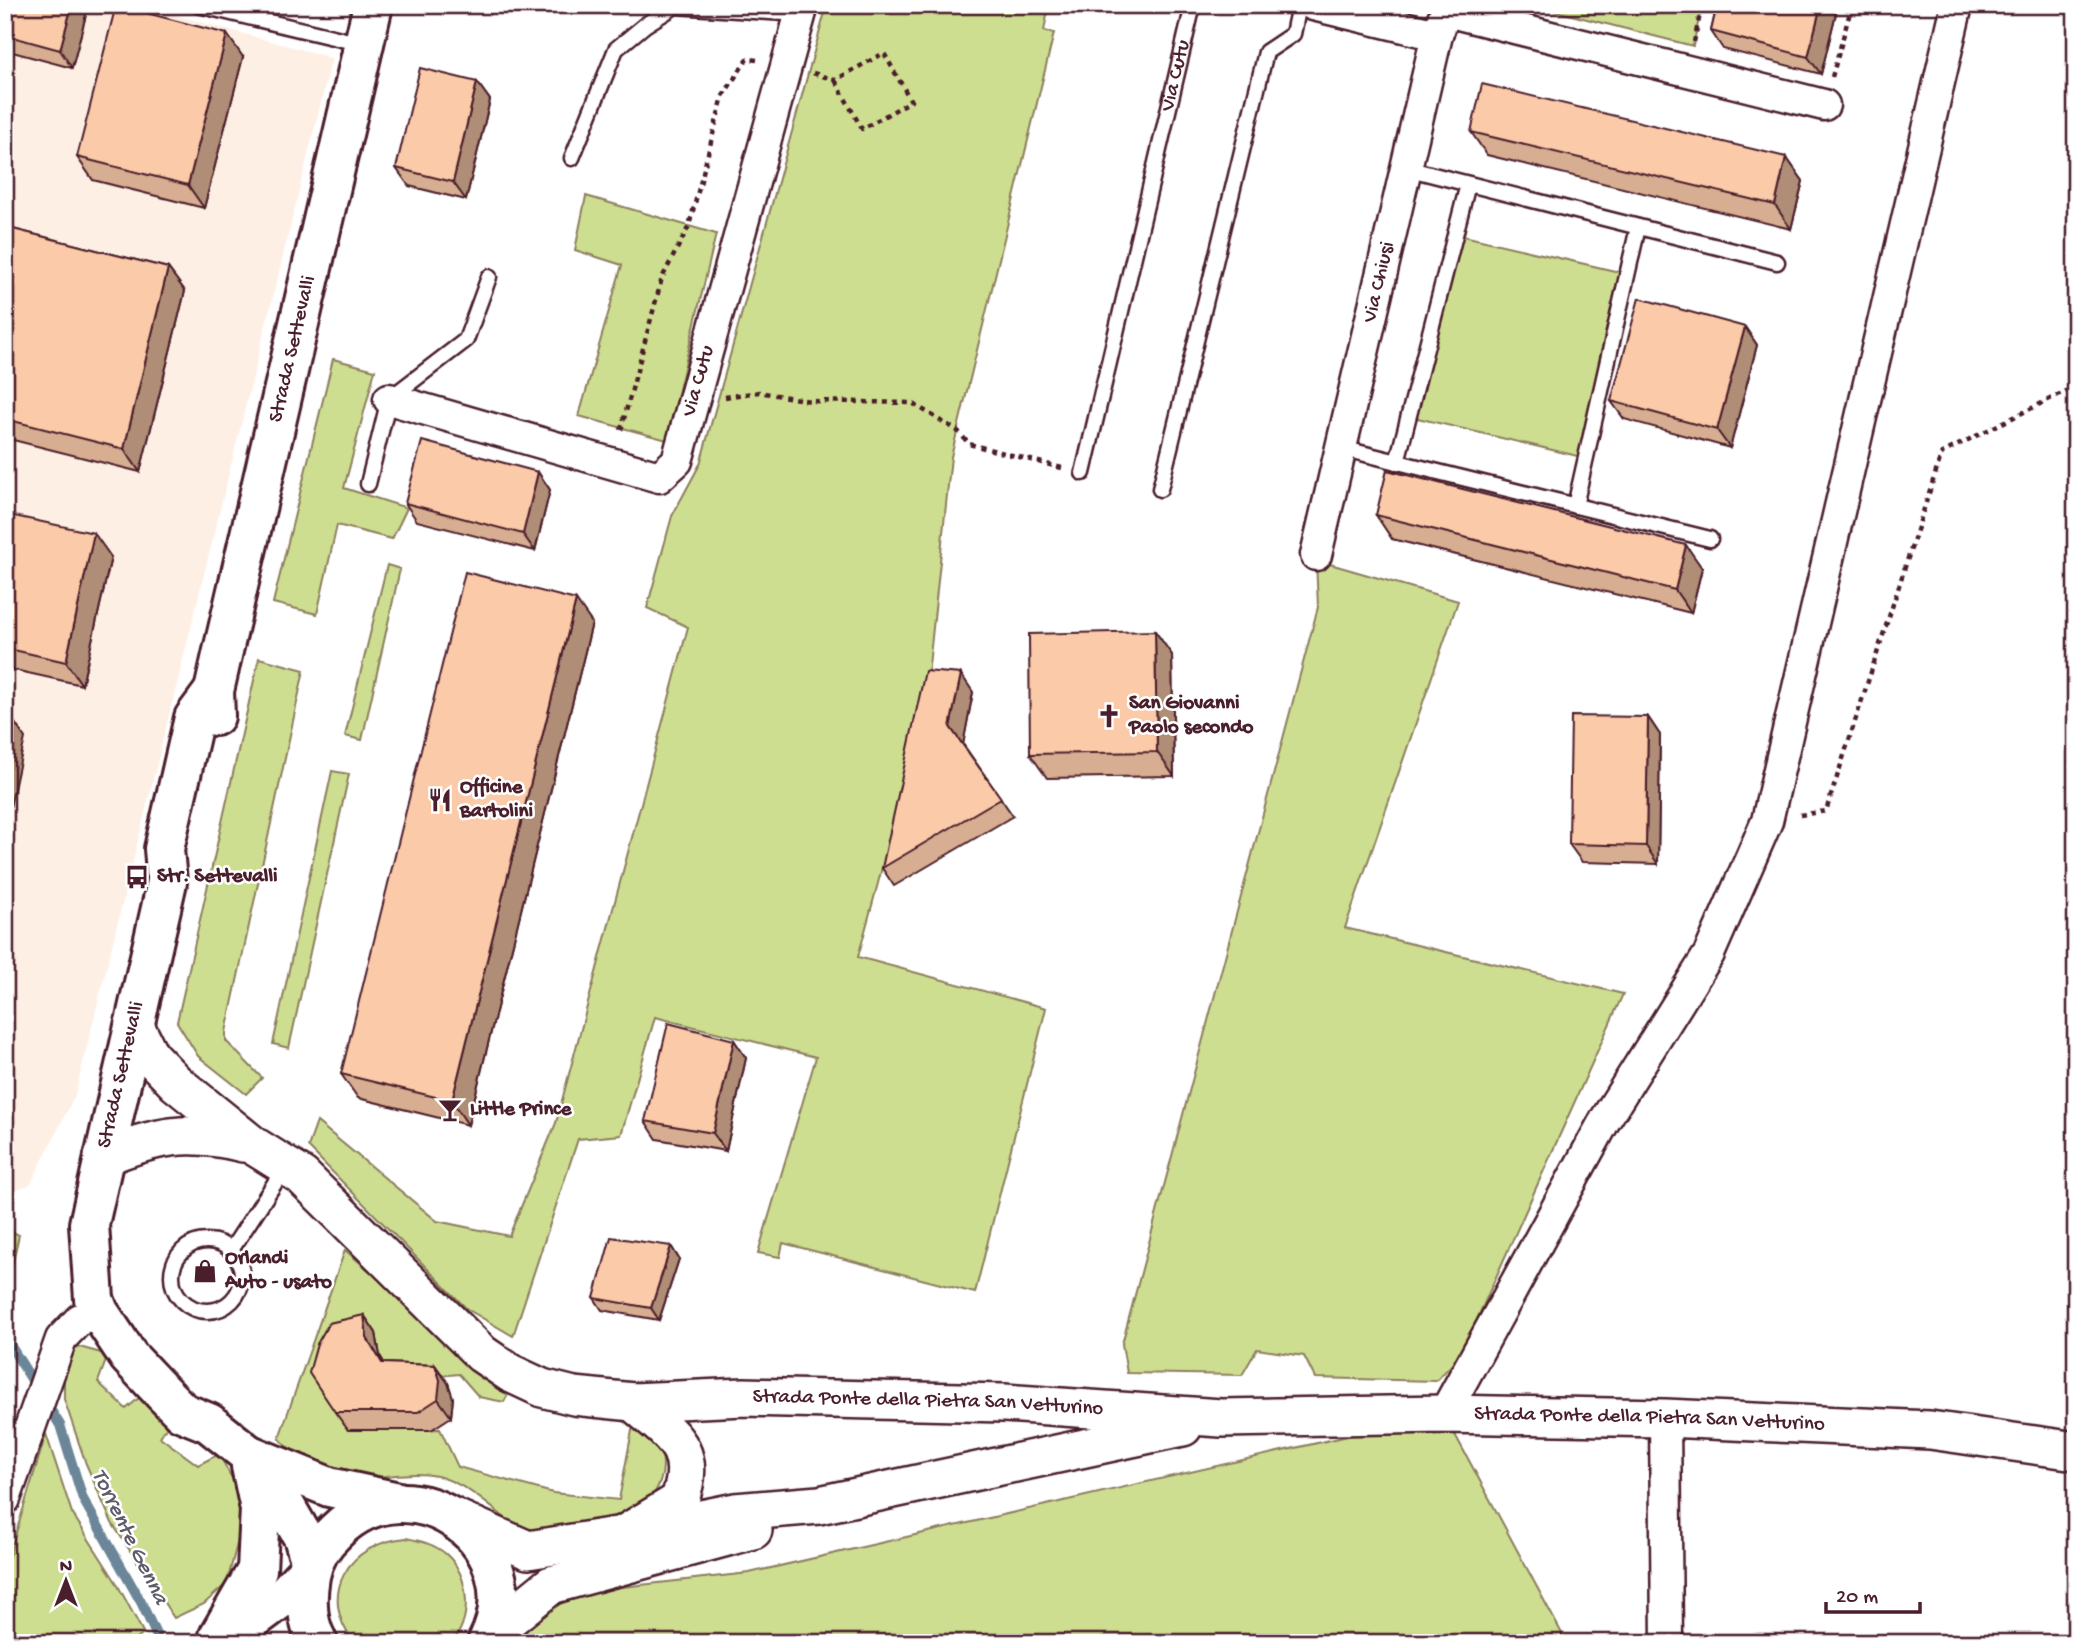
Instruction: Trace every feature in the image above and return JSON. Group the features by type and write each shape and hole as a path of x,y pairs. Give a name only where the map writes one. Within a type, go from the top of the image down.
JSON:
{"main road":[{"name":"Strada Settevalli","path":"312,1566 303,1537 280,1497 248,1454 209,1423 182,1412 129,1357 99,1312 94,1299 89,1224 167,882 186,854 215,724 214,691 373,5"},
{"name":"Strada Settevalli","path":"93,1268 139,1340 195,1399 209,1423"},
{"name":"Strada Settevalli","path":"248,1454 329,1487 428,1506 453,1517"},
{"path":"215,1643 257,1570 260,1509 248,1454"},
{"path":"221,1643 284,1596 312,1566 326,1541 346,1521 372,1508 400,1502"},
{"path":"453,1517 478,1538 494,1567 499,1598 491,1637"},
{"path":"312,1566 306,1599 312,1632 318,1643"}],"street":[{"path":"1313,5 1444,17 1824,104"},
{"path":"1444,1414 1605,1120 1709,954 1767,821 1957,5"},
{"name":"Via Cutu","path":"389,399 659,477 677,461 802,10"},
{"name":"Via Chiusi","path":"1317,555 1406,168 1444,17"},
{"name":"Strada Ponte della Pietra San Vetturino","path":"134,1024 150,1056 176,1083 254,1146 302,1176 482,1354 510,1373 542,1388 574,1396 633,1402 744,1397 1004,1403 1221,1419 1444,1414 1665,1419 1930,1430 2076,1451"},
{"name":"Strada Ponte della Pietra San Vetturino","path":"103,1157 142,1141 178,1135 208,1134 254,1146"},
{"path":"5,1499 61,1339 80,1319 99,1312"},
{"name":"Strada Ponte della Pietra San Vetturino","path":"623,1535 679,1501 688,1469 679,1443 633,1402"},
{"name":"Strada Ponte della Pietra San Vetturino","path":"453,1517 528,1550 623,1535 736,1512 819,1505 1221,1419"},
{"path":"1665,1419 1667,1643"},
{"name":"Strada Ponte della Pietra San Vetturino","path":"491,1637 551,1585 734,1537 819,1505"}],"lane":[{"path":"198,5 364,44"},
{"name":"Via Cutu","path":"1083,473 1193,5"},
{"path":"1160,489 1266,52 1293,34 1299,5"},
{"path":"572,158 616,49 645,25 675,6 802,10"},
{"path":"1406,168 1777,262"},
{"path":"1397,462 1468,184"},
{"path":"1575,506 1638,228"},
{"path":"368,484 389,399 466,340 489,277"},
{"path":"1341,447 1710,539"},
{"path":"231,1250 286,1166"},
{"path":"209,1241 231,1250 242,1271 236,1294 218,1309 207,1311 186,1303 173,1286 172,1275 179,1254 197,1242 209,1241"}],"path":[{"path":"1693,47 1702,5"},
{"path":"1824,104 1852,5"},
{"path":"1767,821 1826,811 1942,453 2076,386"},
{"path":"719,397 760,392 810,401 912,403 958,431 969,444 1083,473"}],"shaded area":[{"path":"5,5 139,5 332,58 75,1095 30,1185 5,1194"}],"green space":[{"path":"827,5 1049,5 1044,31 1054,33 951,457 924,713 858,957 1046,1008 975,1293 783,1243 780,1257 758,1253 816,1057 655,1017 621,1135 578,1139 513,1336 467,1309 308,1147 317,1122 437,1221 509,1236 556,1123 688,627 647,608 672,516 700,464"},
{"path":"1532,5 1702,5 1693,46"},
{"path":"586,196 716,234 667,440 579,416 622,265 575,250"},
{"path":"1455,234 1628,274 1586,458 1409,416"},
{"path":"333,359 375,370 344,488 407,508 392,539 337,525 317,614 273,603"},
{"path":"1316,560 1458,601 1345,928 1623,994 1461,1355 1436,1381 1315,1378 1304,1356 1257,1349 1242,1375 1127,1373 1122,1344 1318,607"},
{"path":"387,565 400,569 362,740 345,736"},
{"path":"259,658 304,670 226,1032 226,1041 262,1078 246,1094 198,1056 177,1022"},
{"path":"332,771 349,774 289,1048 273,1044"},
{"path":"5,1228 19,1235 5,1296"},
{"path":"345,1250 510,1391 504,1402 479,1397 459,1374 395,1380 380,1356 348,1430 440,1429 458,1467 553,1493 619,1500 633,1425 654,1440 661,1451 663,1465 659,1485 648,1500 632,1512 612,1521 567,1531 527,1535 473,1493 449,1480 419,1474 366,1477 343,1474 307,1460 287,1446 279,1438"},
{"path":"76,1346 108,1355 98,1382 126,1409 140,1397 169,1423 160,1437 198,1465 219,1454 235,1484 242,1524 227,1583 204,1604 174,1618 112,1523 86,1464 64,1399 64,1375"},
{"path":"1444,1414 1567,1643 521,1643 523,1634 550,1608 595,1590 749,1573"},
{"path":"46,1434 72,1513 116,1582 144,1634 130,1643 27,1643 5,1630 5,1569"},
{"path":"406,1538 427,1543 446,1554 454,1563 460,1574 466,1598 463,1622 458,1633 451,1643 354,1643 343,1624 338,1606 339,1589 344,1574 354,1560 368,1549"}],"building":[{"path":"5,5 72,5 60,50 5,35"},
{"path":"116,5 227,34 188,185 77,157"},
{"path":"1717,5 1821,5 1808,57 1711,31"},
{"path":"420,68 477,82 453,182 396,168"},
{"path":"1482,84 1786,157 1775,205 1471,132"},
{"path":"5,227 168,268 124,449 5,419"},
{"path":"1639,298 1745,327 1717,430 1611,401"},
{"path":"422,441 538,472 523,534 405,503"},
{"path":"1387,470 1686,545 1675,590 1376,515"},
{"path":"5,514 94,533 66,662 5,648"},
{"path":"465,572 576,600 452,1101 341,1074"},
{"name":"San Giovanni Paolo secondo","path":"1155,631 1157,752 1030,754 1029,634"},
{"path":"925,671 961,674 950,727 1001,798 882,868"},
{"path":"5,713 9,714 5,731"},
{"path":"1571,716 1648,717 1646,846 1569,844"},
{"path":"668,1023 734,1040 713,1133 645,1121"},
{"path":"611,1237 671,1246 651,1308 594,1298"},
{"path":"364,1315 367,1338 382,1363 435,1365 440,1380 438,1399 418,1412 335,1412 309,1373 317,1344 329,1323"}],"waterway":[{"name":"Torrente Genna","path":"5,1337 60,1425 83,1499 141,1602 160,1643"}],"place":[{"name":"San Giovanni Paolo secondo","path":"1109,716"},
{"name":"Officine Bartolini","path":"440,800"},
{"name":"Str. Settevalli","path":"137,877"},
{"name":"Little Prince","path":"450,1110"},
{"name":"Orlandi Auto - usato","path":"205,1271"}]}
